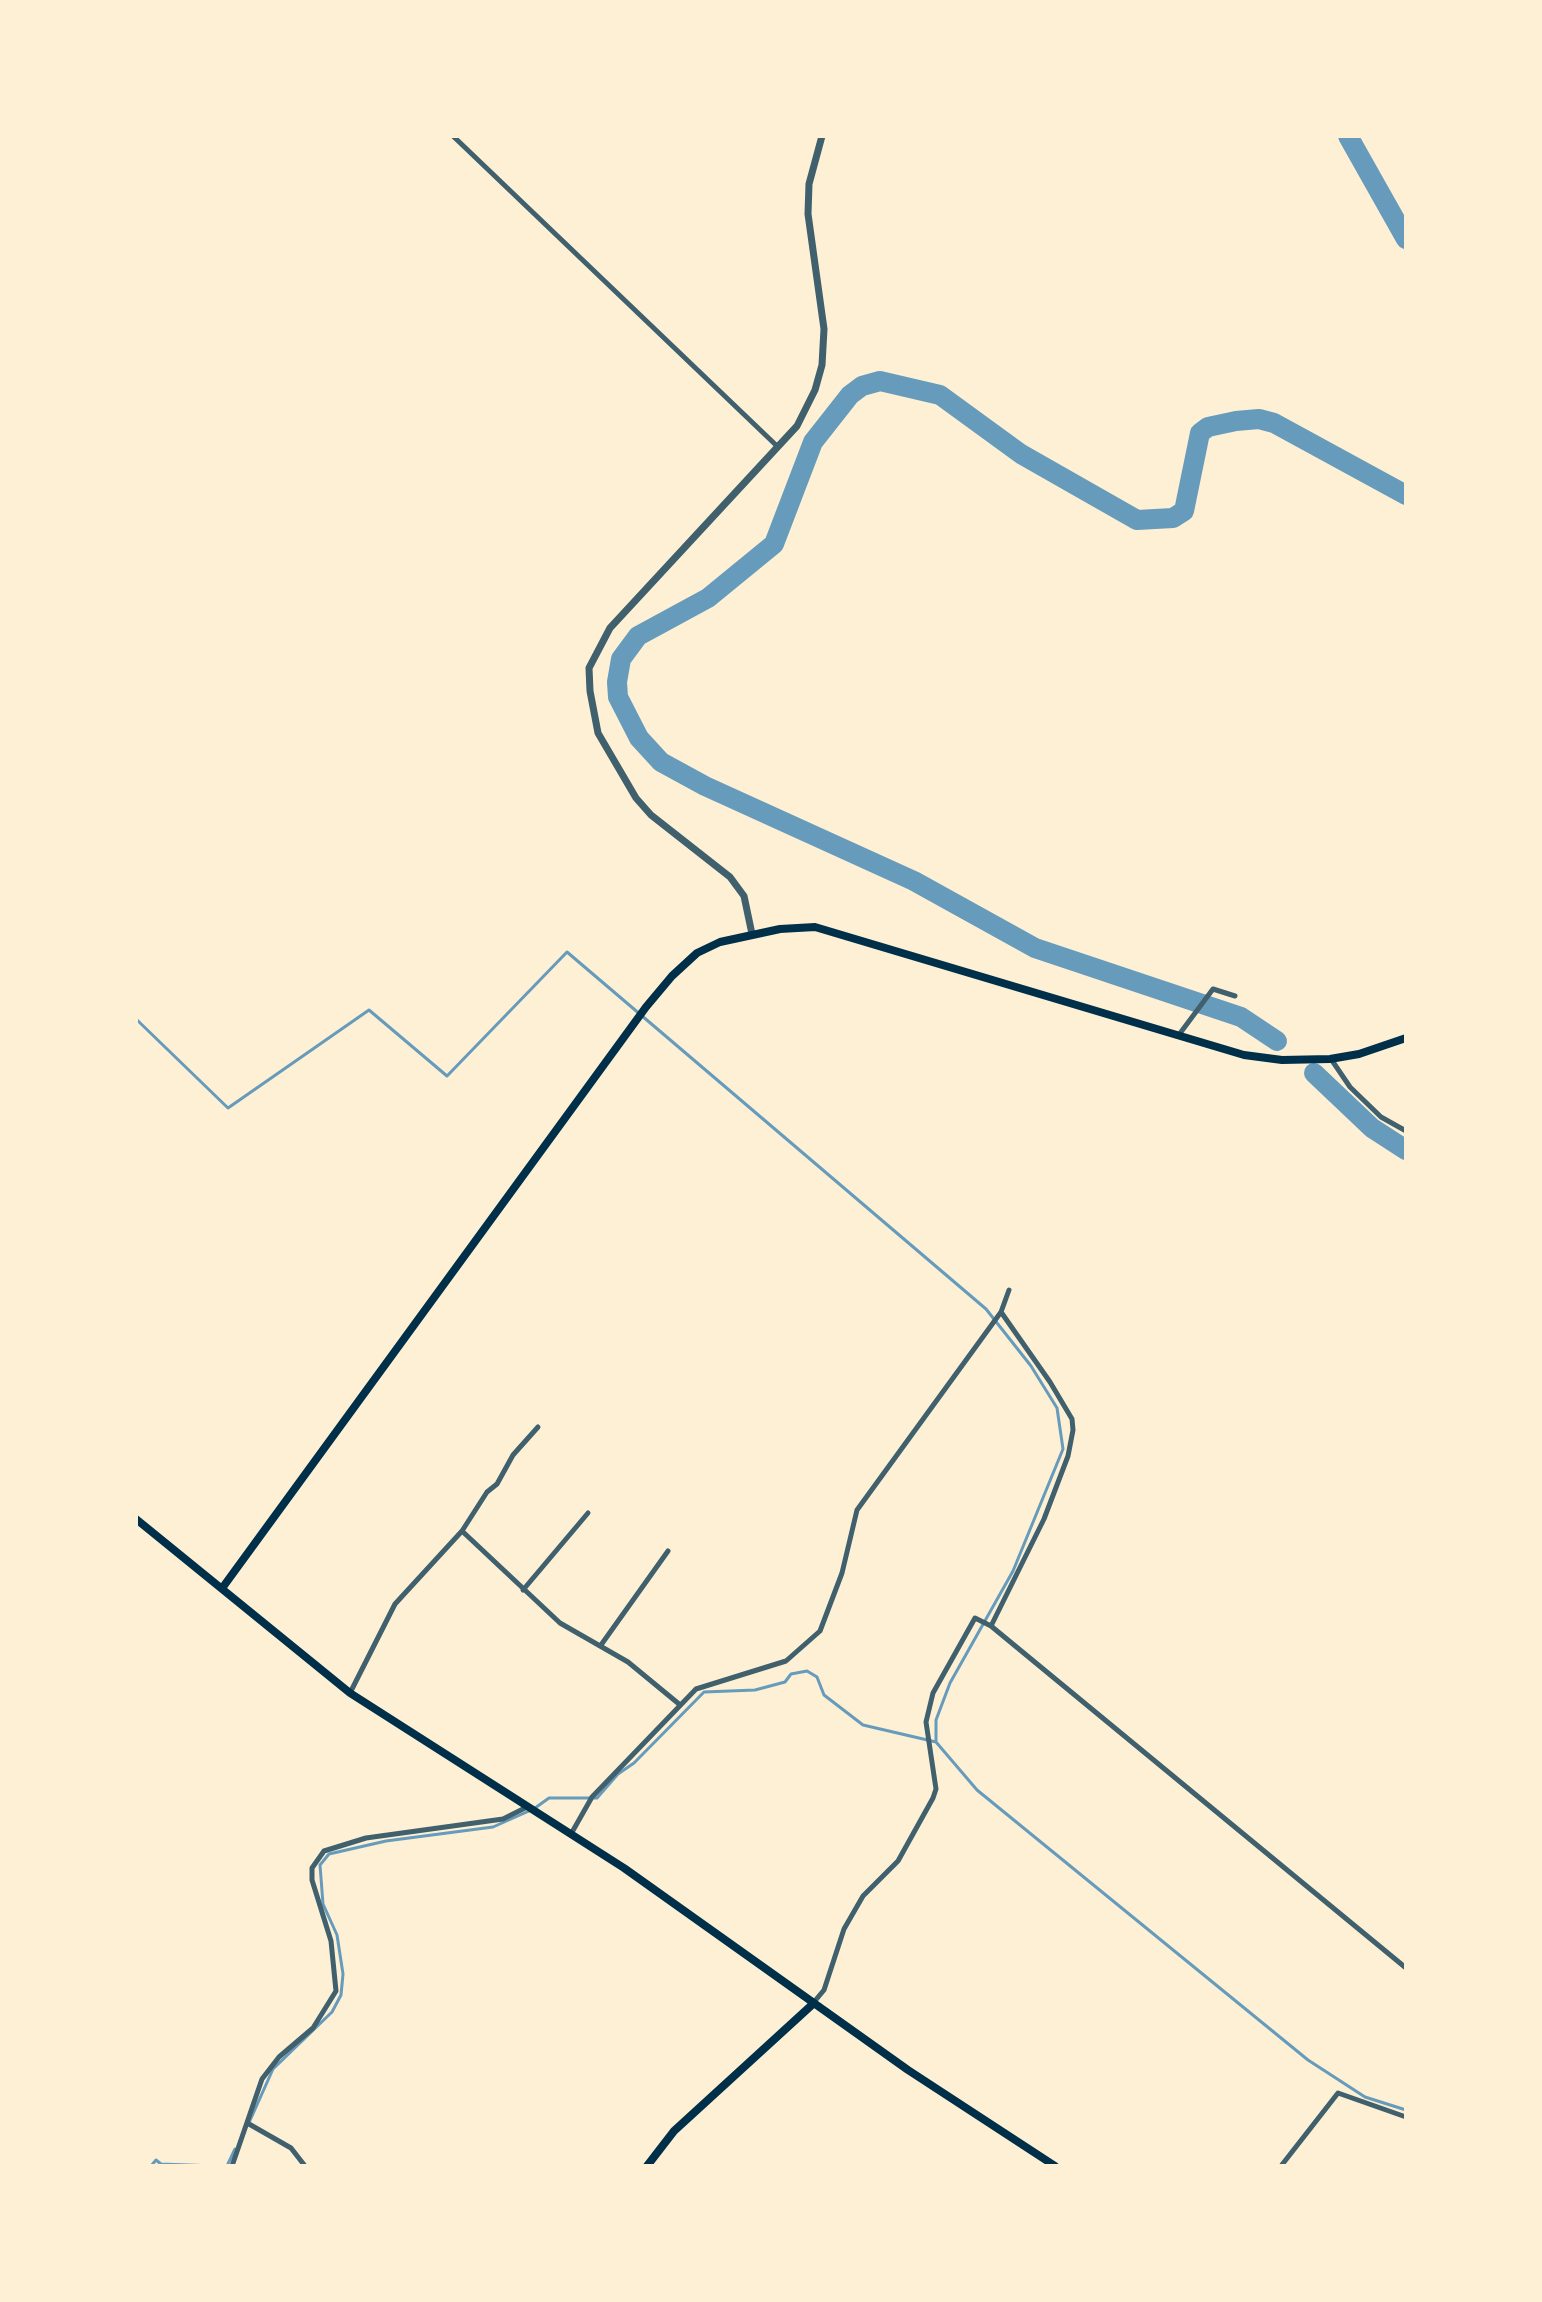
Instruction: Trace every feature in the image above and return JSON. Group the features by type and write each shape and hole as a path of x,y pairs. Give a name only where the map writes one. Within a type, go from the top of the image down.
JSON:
{"main road":[{"path":"223,1587 633,1024 672,976 697,953 720,942 752,934 815,927 1244,1055 1282,1060 1330,1059 1359,1054 1406,1038"},
{"path":"136,1519 350,1693 525,1808 571,1834 1055,2166"},
{"path":"647,2166 674,2131 814,2003"}],"street":[{"path":"453,136 778,447"},
{"path":"752,934 744,896 730,877 651,815 636,798 598,733 589,668 610,628 797,426 815,390 822,365 824,329 808,214 809,184 822,136"},
{"path":"1177,1037 1213,989 1235,996"},
{"path":"1330,1059 1360,1097 1381,1117 1406,1131"},
{"path":"571,1834 592,1797 696,1689 786,1661 820,1631 842,1573 857,1510 1001,1312 1009,1290"},
{"path":"991,1626 1044,1519 1068,1456 1073,1430 1072,1419 1050,1382 1001,1312"},
{"path":"350,1693 395,1604 462,1531 487,1492 497,1484 513,1455 538,1427"},
{"path":"523,1590 588,1513"},
{"path":"462,1531 560,1623 601,1645 679,1704"},
{"path":"601,1645 668,1551"},
{"path":"814,2003 824,1990 844,1929 863,1896 898,1861 933,1798 936,1789 926,1722 933,1693 975,1618 991,1626 1406,1968"},
{"path":"232,2166 262,2079 270,2067 313,2028 336,1991 331,1941 312,1880 312,1868 324,1851 366,1838 503,1819 525,1808"},
{"path":"1281,2166 1338,2093 1406,2117"},
{"path":"249,2124 291,2148 305,2166"}],"waterway":[{"path":"1348,136 1406,239"},
{"path":"1277,1041 1241,1017 1035,948 914,881 705,786 661,762 639,738 618,697 621,659 638,636 708,598 774,544 813,442 850,395 862,386 880,381 940,395 1021,454 1137,520 1173,518 1184,511 1200,433 1208,427 1236,421 1259,419 1274,423 1406,495"},
{"path":"136,1019 228,1108 369,1010 447,1076 567,952 986,1309 1031,1366 1057,1408 1063,1449 1013,1571 950,1683 936,1720 936,1742"},
{"path":"1314,1073 1372,1128 1406,1150"},
{"path":"535,1808 549,1798 597,1798 704,1692 755,1690 785,1682 791,1674 807,1671 817,1677 824,1695 863,1725 936,1742 977,1790 1308,2060 1365,2097 1406,2110"},
{"path":"248,2125 273,2069 332,2012 341,1995 343,1974 337,1935 323,1904 320,1865 329,1854 386,1841 493,1827 529,1811"},
{"path":"227,2166 235,2149"},
{"path":"151,2166 156,2160 161,2164 216,2166"}]}
